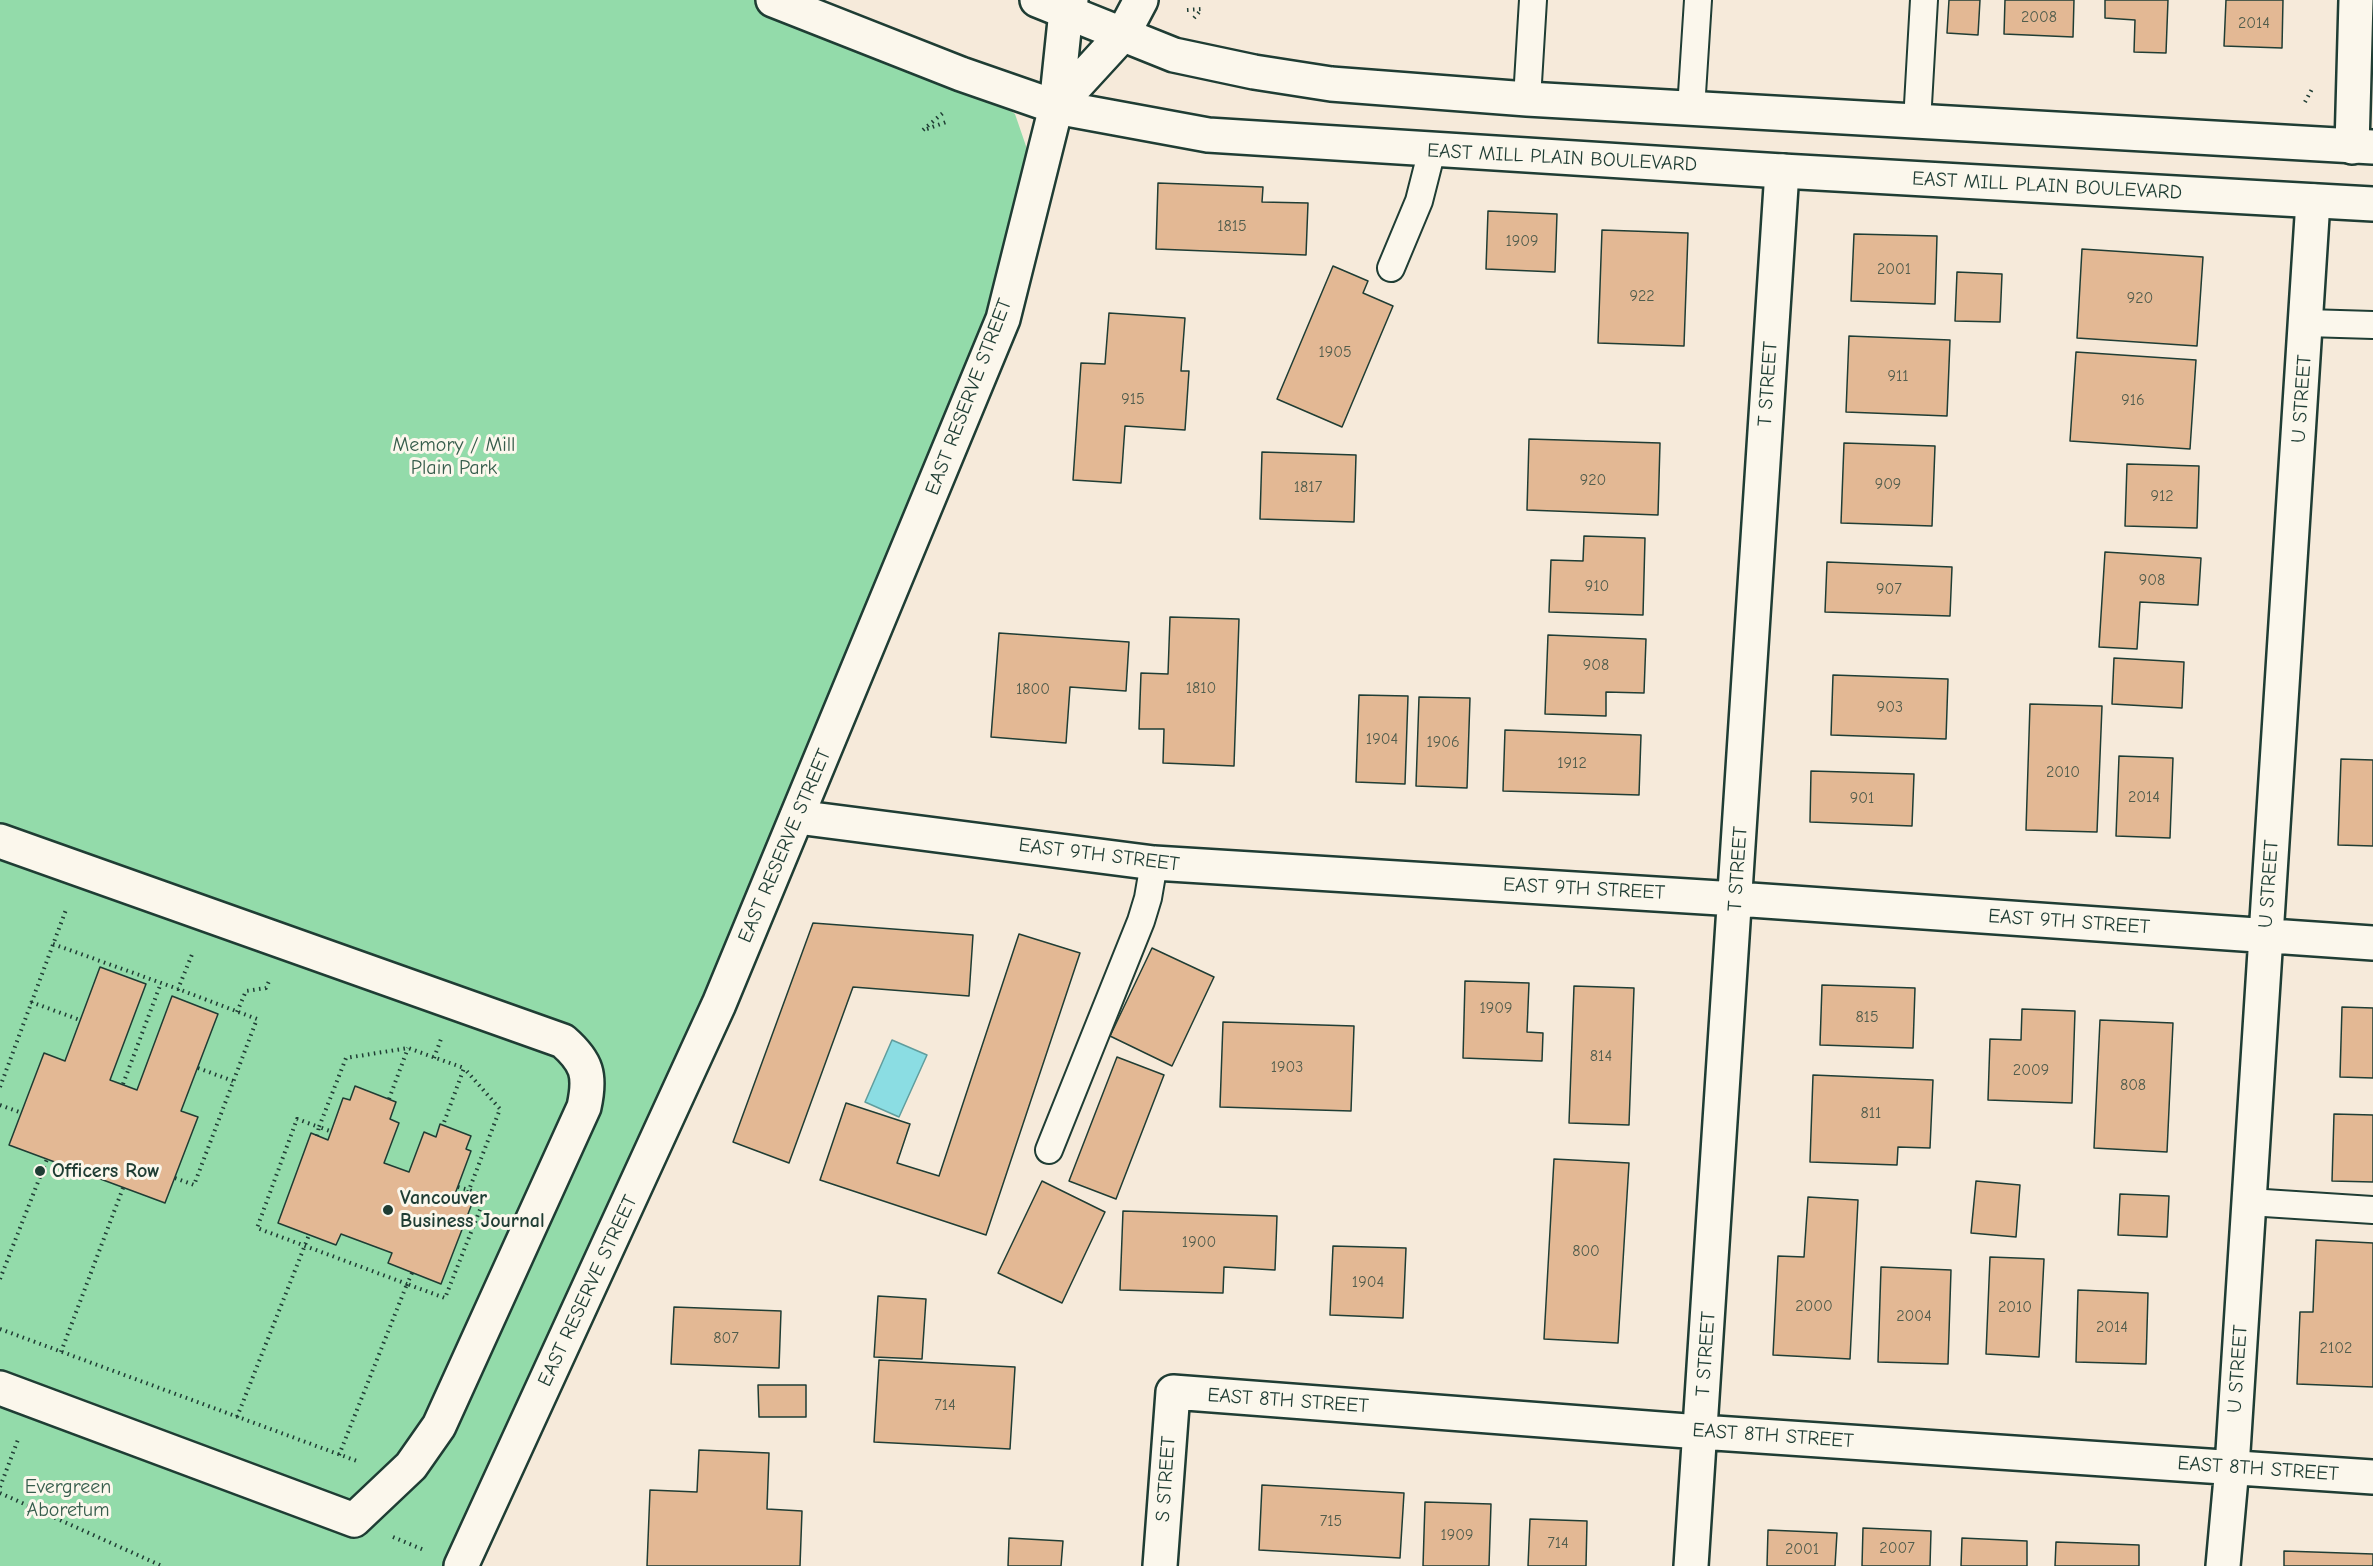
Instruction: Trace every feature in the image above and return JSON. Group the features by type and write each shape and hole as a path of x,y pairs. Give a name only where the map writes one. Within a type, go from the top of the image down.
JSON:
{"street":[{"name":"EAST MILL PLAIN BOULEVARD","path":"773,0 961,74 1056,107 1208,135 1782,171 2373,204"},
{"name":"EAST RESERVE STREET","path":"1056,107 1123,34 1141,0"},
{"path":"1058,4 1174,55 1331,84 1527,99 2362,147 2356,0"},
{"name":"EAST RESERVE STREET","path":"461,1566 719,1004 1003,320 1056,107 1058,4"},
{"name":"T STREET","path":"1691,1566 1782,171"},
{"name":"U STREET","path":"2223,1566 2232,1467 2307,323 2313,201"},
{"name":"EAST 9TH STREET","path":"797,817 1154,863 1736,899 2373,943"},
{"path":"0,841 563,1041 581,1056 588,1079 584,1107 439,1426 421,1454 401,1477 354,1520 0,1388"},
{"name":"EAST 8TH STREET","path":"1173,1392 1700,1432 2373,1477"},
{"name":"S STREET","path":"1160,1566 1173,1392"}],"lane":[{"path":"1527,99 1533,0"},
{"path":"1691,108 1698,0"},
{"path":"1917,122 1924,0"},
{"path":"1391,268 1419,201 1432,150"},
{"path":"2307,323 2373,325"},
{"path":"1048,1150 1141,921 1148,898 1154,863"},
{"path":"2249,1202 2373,1210"}],"path":[{"path":"1187,10 1202,9 1191,21"},
{"path":"2305,102 2314,86"},
{"path":"944,112 923,130 946,122"},
{"path":"0,1087 82,870"},
{"path":"178,989 207,915"},
{"path":"53,944 257,1019 194,1185 175,1178"},
{"path":"123,1084 161,983"},
{"path":"31,1002 81,1020"},
{"path":"434,1058 445,1029"},
{"path":"389,1099 408,1048"},
{"path":"317,1136 346,1058 408,1048 464,1068 500,1109 465,1198"},
{"path":"198,1068 233,1081"},
{"path":"443,1125 464,1068"},
{"path":"0,1105 22,1113"},
{"path":"330,1131 297,1119 257,1228 445,1298 485,1197 458,1187"},
{"path":"0,1280 47,1159"},
{"path":"60,1352 123,1188"},
{"path":"237,1417 309,1235"},
{"path":"339,1455 412,1272"},
{"path":"0,1329 401,1477"},
{"path":"0,1487 33,1400"},
{"path":"0,1493 162,1566"}],"green space":[{"name":"Memory / Mill Plain Park","path":"0,0 773,0 961,74 1015,114 1038,181 1003,319 461,1566 0,1566"}],"water":[{"path":"892,1040 927,1055 899,1117 865,1102"}],"building":[{"path":"1949,0 1980,0 1978,35 1947,33"},
{"path":"2005,0 2074,0 2073,37 2004,34"},
{"path":"2105,0 2168,0 2166,53 2134,52 2135,20 2105,18"},
{"path":"2226,0 2283,0 2282,48 2224,46"},
{"path":"1158,183 1263,187 1262,202 1308,203 1306,255 1156,249"},
{"path":"1488,211 1557,214 1555,272 1486,269"},
{"path":"1602,230 1688,233 1684,346 1598,343"},
{"path":"1854,234 1937,236 1935,304 1851,301"},
{"path":"2082,249 2203,257 2197,346 2077,338"},
{"path":"1333,266 1368,281 1363,293 1393,306 1342,427 1277,399"},
{"path":"1957,272 2002,274 2000,322 1955,321"},
{"path":"1109,313 1185,318 1181,371 1189,371 1185,430 1125,426 1121,483 1073,480 1081,363 1105,364"},
{"path":"1849,336 1950,340 1947,416 1846,412"},
{"path":"2076,352 2196,360 2190,449 2070,441"},
{"path":"1529,439 1660,443 1658,515 1527,510"},
{"path":"1844,443 1935,446 1932,526 1841,523"},
{"path":"1262,452 1356,455 1354,522 1260,519"},
{"path":"2127,464 2199,466 2197,528 2125,526"},
{"path":"1584,536 1645,538 1643,615 1549,612 1551,560 1583,561"},
{"path":"2105,552 2201,558 2198,605 2140,602 2137,649 2099,647"},
{"path":"1827,562 1952,567 1950,616 1825,612"},
{"path":"1170,617 1239,619 1234,766 1163,763 1164,729 1139,729 1141,673 1168,674"},
{"path":"999,633 1129,642 1126,691 1070,687 1066,743 991,737"},
{"path":"1548,635 1646,639 1644,693 1606,692 1606,716 1545,714"},
{"path":"2114,658 2184,662 2182,708 2112,704"},
{"path":"1833,675 1948,679 1946,739 1831,735"},
{"path":"1359,695 1408,696 1405,784 1356,782"},
{"path":"1419,697 1470,698 1467,788 1416,786"},
{"path":"2030,704 2102,706 2097,832 2026,830"},
{"path":"1505,730 1641,735 1639,795 1503,791"},
{"path":"2119,756 2173,758 2170,838 2116,836"},
{"path":"2341,759 2373,760 2373,846 2338,845"},
{"path":"1811,771 1914,774 1912,826 1810,822"},
{"path":"813,923 973,935 969,996 853,987 789,1163 733,1142"},
{"path":"1019,934 1080,953 986,1235 820,1180 846,1103 910,1124 897,1163 939,1176"},
{"path":"1152,948 1214,977 1172,1066 1110,1036"},
{"path":"100,967 146,984 110,1080 137,1090 172,996 218,1014 181,1111 198,1117 165,1203 9,1145 44,1053 65,1061"},
{"path":"1465,981 1529,983 1527,1032 1543,1033 1542,1061 1463,1058"},
{"path":"1822,985 1915,988 1913,1048 1820,1045"},
{"path":"1574,986 1634,988 1629,1125 1569,1123"},
{"path":"2342,1007 2373,1008 2373,1078 2340,1077"},
{"path":"2022,1009 2075,1011 2072,1103 1988,1100 1990,1039 2021,1040"},
{"path":"2100,1020 2173,1023 2167,1152 2094,1148"},
{"path":"1223,1022 1354,1026 1351,1111 1220,1107"},
{"path":"1117,1057 1164,1075 1116,1199 1069,1181"},
{"path":"1813,1075 1933,1080 1930,1148 1898,1147 1897,1165 1810,1162"},
{"path":"355,1086 396,1102 390,1119 399,1123 384,1163 409,1172 424,1132 436,1137 440,1124 471,1136 466,1149 471,1151 455,1194 473,1201 441,1284 388,1263 392,1253 341,1234 336,1245 278,1223 311,1133 328,1140 343,1098 350,1100"},
{"path":"2334,1114 2373,1115 2373,1182 2332,1181"},
{"path":"1554,1159 1629,1163 1618,1343 1544,1339"},
{"path":"1042,1181 1105,1212 1062,1303 998,1273"},
{"path":"1976,1181 2020,1185 2016,1237 1971,1233"},
{"path":"2120,1194 2169,1196 2167,1237 2118,1235"},
{"path":"1808,1197 1858,1200 1850,1359 1773,1355 1778,1256 1804,1257"},
{"path":"1123,1211 1277,1216 1275,1270 1224,1267 1223,1293 1120,1290"},
{"path":"2316,1240 2373,1243 2373,1387 2297,1384 2300,1312 2313,1312"},
{"path":"1333,1246 1406,1248 1403,1318 1330,1315"},
{"path":"1990,1257 2044,1259 2039,1357 1986,1354"},
{"path":"1881,1267 1951,1270 1948,1364 1878,1362"},
{"path":"2078,1290 2148,1293 2146,1364 2076,1362"},
{"path":"878,1296 926,1299 922,1359 874,1357"},
{"path":"674,1307 781,1311 779,1368 671,1364"},
{"path":"879,1360 1015,1367 1010,1449 874,1442"},
{"path":"758,1385 806,1385 806,1417 759,1417"},
{"path":"699,1450 769,1453 767,1509 802,1511 800,1566 647,1566 650,1490 697,1492"},
{"path":"1262,1485 1404,1493 1400,1558 1259,1550"},
{"path":"1425,1502 1491,1504 1489,1566 1423,1566"},
{"path":"1530,1519 1587,1521 1586,1566 1528,1566"},
{"path":"1863,1528 1931,1531 1930,1566 1862,1566"},
{"path":"1768,1530 1837,1533 1835,1566 1767,1566"},
{"path":"1009,1538 1063,1541 1061,1566 1008,1566"},
{"path":"1962,1538 2027,1541 2027,1566 1961,1566"},
{"path":"2056,1542 2139,1545 2139,1566 2055,1566"},
{"path":"2284,1551 2373,1554 2373,1566 2284,1566"}],"place":[{"name":"Officers Row","path":"40,1171"},
{"name":"Vancouver Business Journal","path":"388,1210"}],"park label":[{"name":"Evergreen Aboretum","path":"68,1498"}]}
